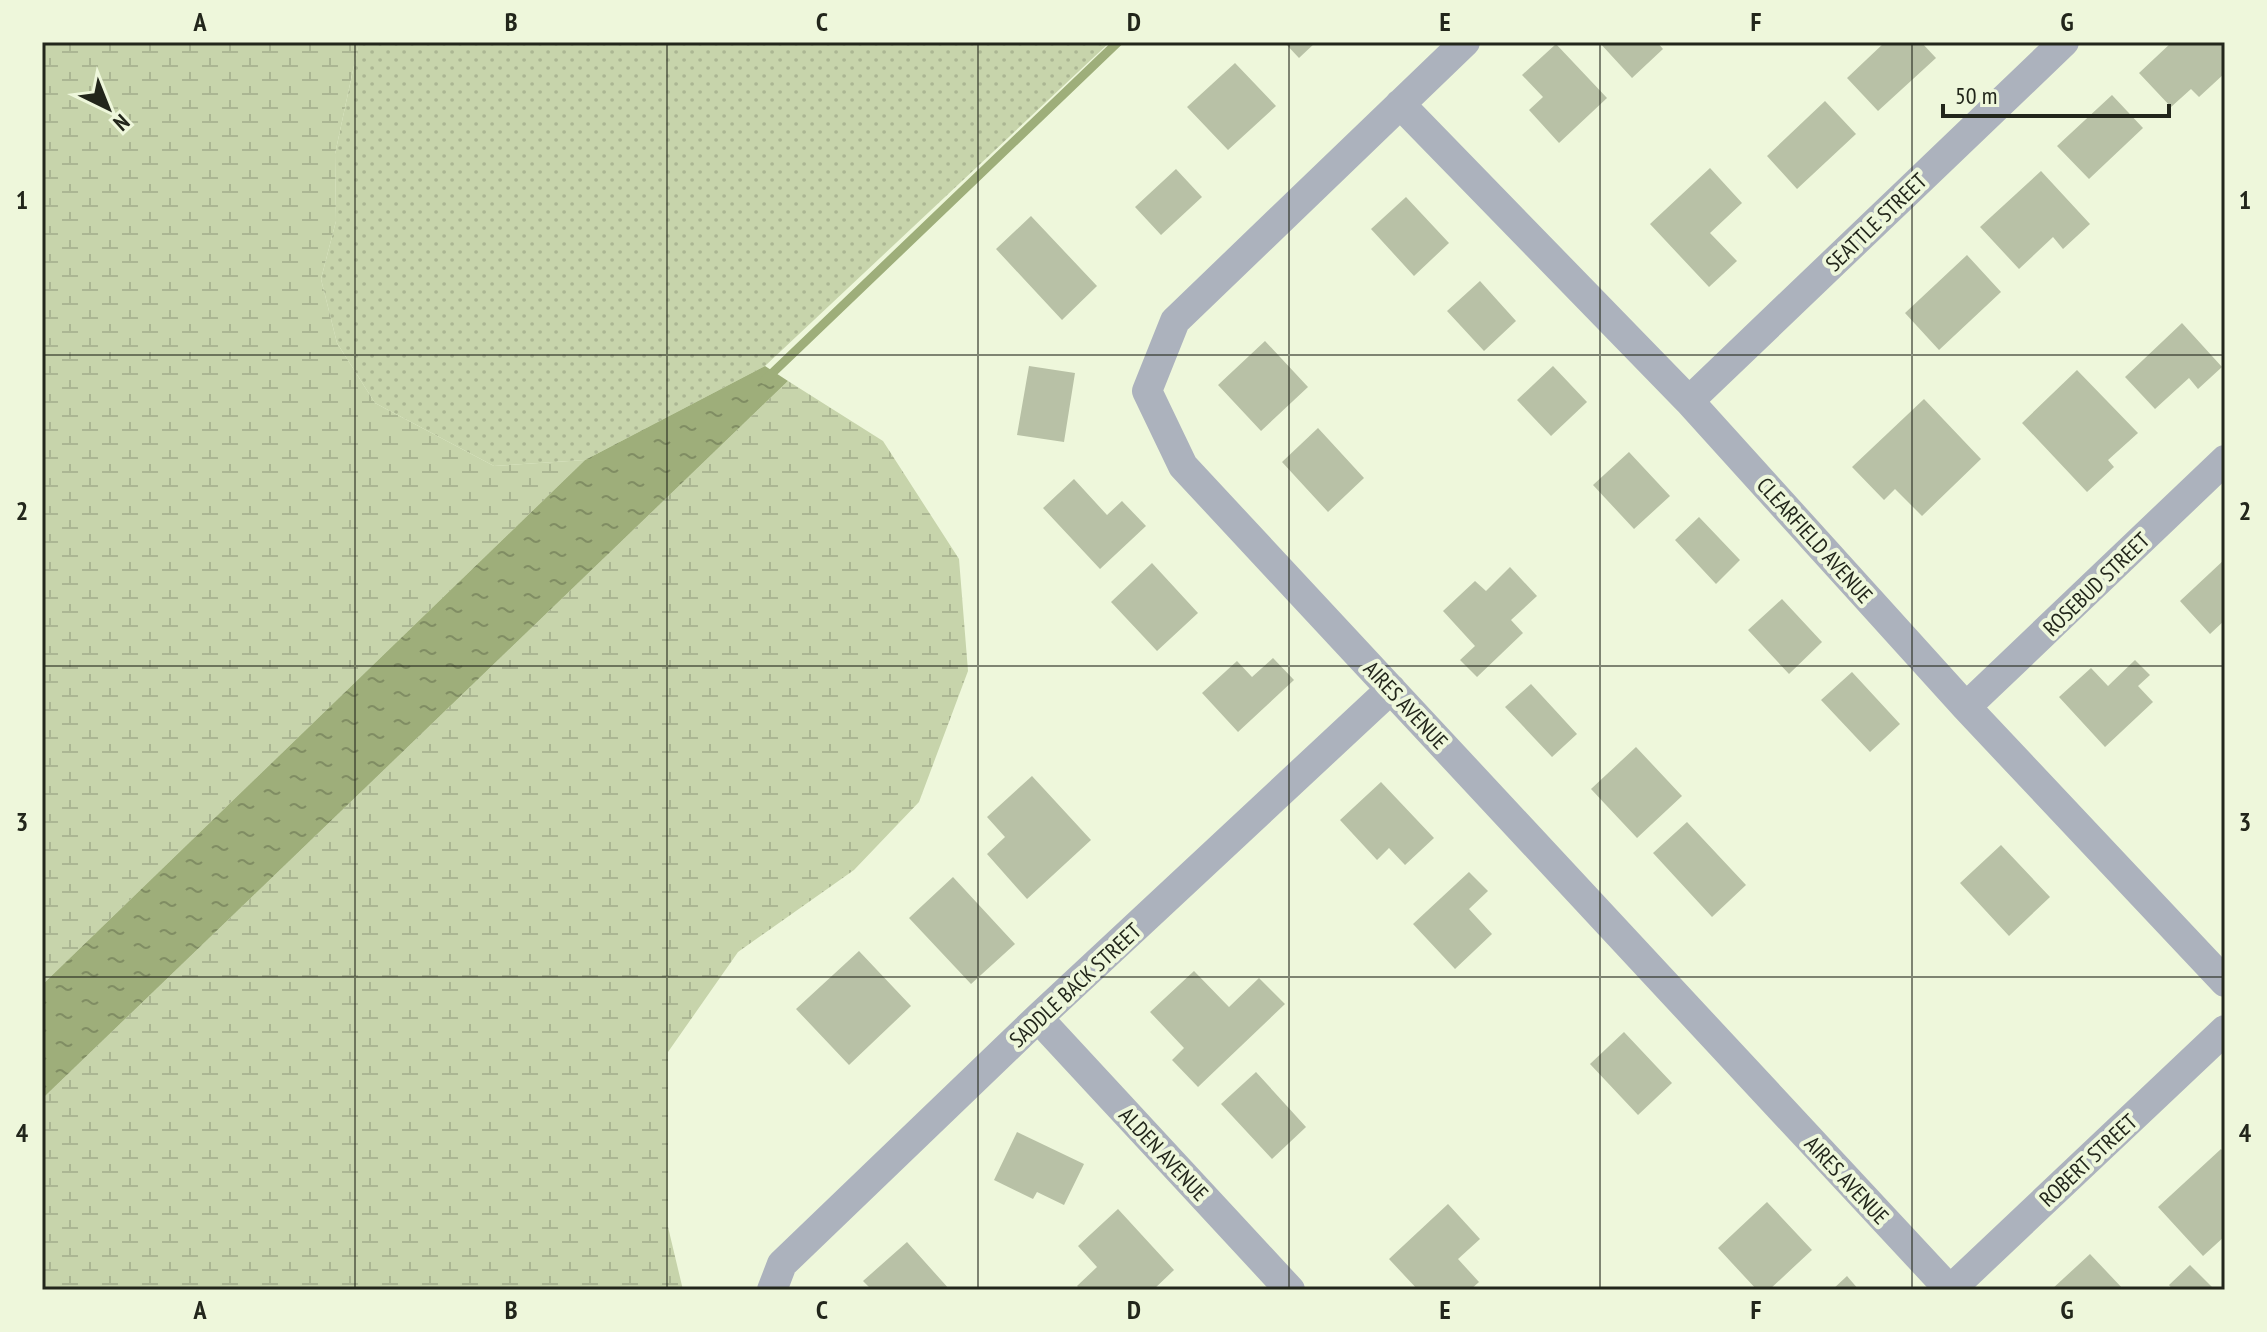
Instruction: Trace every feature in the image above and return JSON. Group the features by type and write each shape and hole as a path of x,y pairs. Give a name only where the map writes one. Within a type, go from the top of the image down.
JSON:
{"street":[{"name":"AIRES AVENUE","path":"1465,42 1175,321 1147,391 1183,466 1950,1290"},
{"name":"SEATTLE STREET","path":"1689,401 2064,42"},
{"name":"CLEARFIELD AVENUE","path":"1400,104 1689,401 1966,707 2225,982"},
{"name":"ROSEBUD STREET","path":"1966,707 2225,460"},
{"name":"SADDLE BACK STREET","path":"772,1290 782,1264 1038,1018 1391,689"},
{"name":"ALDEN AVENUE","path":"1038,1018 1290,1290"},
{"name":"ROBERT STREET","path":"1950,1290 2225,1030"}],"green space":[{"path":"42,42 359,42 335,154 336,221 321,279 337,343 375,403 494,466 585,460 42,985"},
{"path":"359,42 1110,42 765,366 585,460 494,466 375,403 337,343 321,279 336,221 335,154"},
{"path":"788,381 883,441 959,559 968,671 919,802 854,870 738,952 668,1052 668,1227 683,1290 42,1290 42,1099"}],"water":[{"path":"765,366 788,381 42,1099 42,985 585,460"}],"building":[{"path":"1284,42 1316,42 1299,58"},
{"path":"1599,42 1657,42 1663,49 1632,78"},
{"path":"1885,42 1921,42 1936,58 1878,111 1847,78"},
{"path":"2172,42 2221,42 2225,46 2225,73 2199,97 2191,89 2171,107 2139,73"},
{"path":"1556,44 1607,98 1559,143 1529,110 1543,97 1522,75"},
{"path":"1235,63 1276,106 1228,150 1187,107"},
{"path":"2112,95 2143,128 2089,179 2057,146"},
{"path":"1825,101 1856,134 1797,189 1767,156"},
{"path":"1710,168 1742,203 1710,233 1737,261 1709,287 1650,224"},
{"path":"1176,169 1202,197 1161,235 1135,207"},
{"path":"2041,171 2090,224 2063,249 2053,237 2019,269 1980,227"},
{"path":"1406,197 1449,243 1414,276 1371,229"},
{"path":"1031,216 1097,286 1062,320 996,249"},
{"path":"1967,255 2001,292 1939,350 1905,313"},
{"path":"1480,281 1516,321 1484,351 1447,311"},
{"path":"2182,323 2222,367 2198,389 2189,378 2155,409 2125,377"},
{"path":"1265,341 1308,387 1261,431 1218,385"},
{"path":"1029,366 1075,373 1064,442 1017,435"},
{"path":"1553,366 1587,402 1551,436 1517,400"},
{"path":"2077,370 2138,433 2108,460 2114,467 2087,492 2022,423"},
{"path":"1924,399 1981,459 1922,516 1895,489 1884,500 1852,467"},
{"path":"1318,428 1364,478 1328,512 1282,462"},
{"path":"1629,452 1670,496 1634,529 1593,485"},
{"path":"1074,479 1107,515 1122,501 1146,526 1100,569 1043,508"},
{"path":"1699,517 1740,560 1716,584 1675,540"},
{"path":"2225,559 2225,620 2210,634 2180,601"},
{"path":"1152,563 1198,613 1157,651 1111,602"},
{"path":"1510,567 1537,596 1511,620 1523,633 1477,677 1460,660 1475,646 1443,611 1475,581 1486,591"},
{"path":"1782,599 1822,642 1789,674 1748,630"},
{"path":"1273,658 1294,680 1238,732 1202,693 1237,661 1252,677"},
{"path":"2135,660 2150,675 2138,686 2153,702 2105,747 2059,697 2091,668 2108,686"},
{"path":"1852,672 1900,724 1870,752 1821,700"},
{"path":"1531,684 1577,734 1552,757 1505,707"},
{"path":"1636,747 1682,796 1637,838 1591,789"},
{"path":"1032,776 1091,840 1027,899 987,854 1005,837 987,817"},
{"path":"1381,782 1434,838 1405,865 1389,848 1377,860 1340,820"},
{"path":"1687,822 1746,885 1712,917 1653,853"},
{"path":"2001,845 2050,897 2009,936 1960,883"},
{"path":"1469,872 1488,891 1469,909 1492,934 1455,969 1413,924"},
{"path":"953,877 1015,944 971,984 909,918"},
{"path":"859,951 911,1006 849,1065 796,1009"},
{"path":"1194,971 1229,1007 1259,978 1285,1004 1198,1087 1172,1060 1184,1048 1150,1012"},
{"path":"1624,1032 1672,1083 1638,1115 1590,1064"},
{"path":"1256,1072 1306,1127 1272,1159 1221,1104"},
{"path":"1017,1132 1084,1164 1064,1205 1037,1192 1033,1199 994,1180"},
{"path":"2221,1149 2225,1154 2225,1236 2203,1256 2158,1207"},
{"path":"1767,1202 1812,1250 1769,1290 1757,1290 1718,1248"},
{"path":"1448,1204 1480,1239 1458,1259 1479,1282 1470,1290 1418,1290 1389,1259"},
{"path":"1118,1209 1174,1270 1153,1290 1081,1290 1077,1286 1097,1267 1078,1246"},
{"path":"907,1242 950,1290 872,1290 863,1281"},
{"path":"2090,1254 2124,1290 2051,1290"},
{"path":"2190,1265 2215,1290 2173,1290 2169,1285"},
{"path":"1847,1276 1859,1290 1832,1290"}],"waterway":[{"path":"765,380 1118,42"}]}
